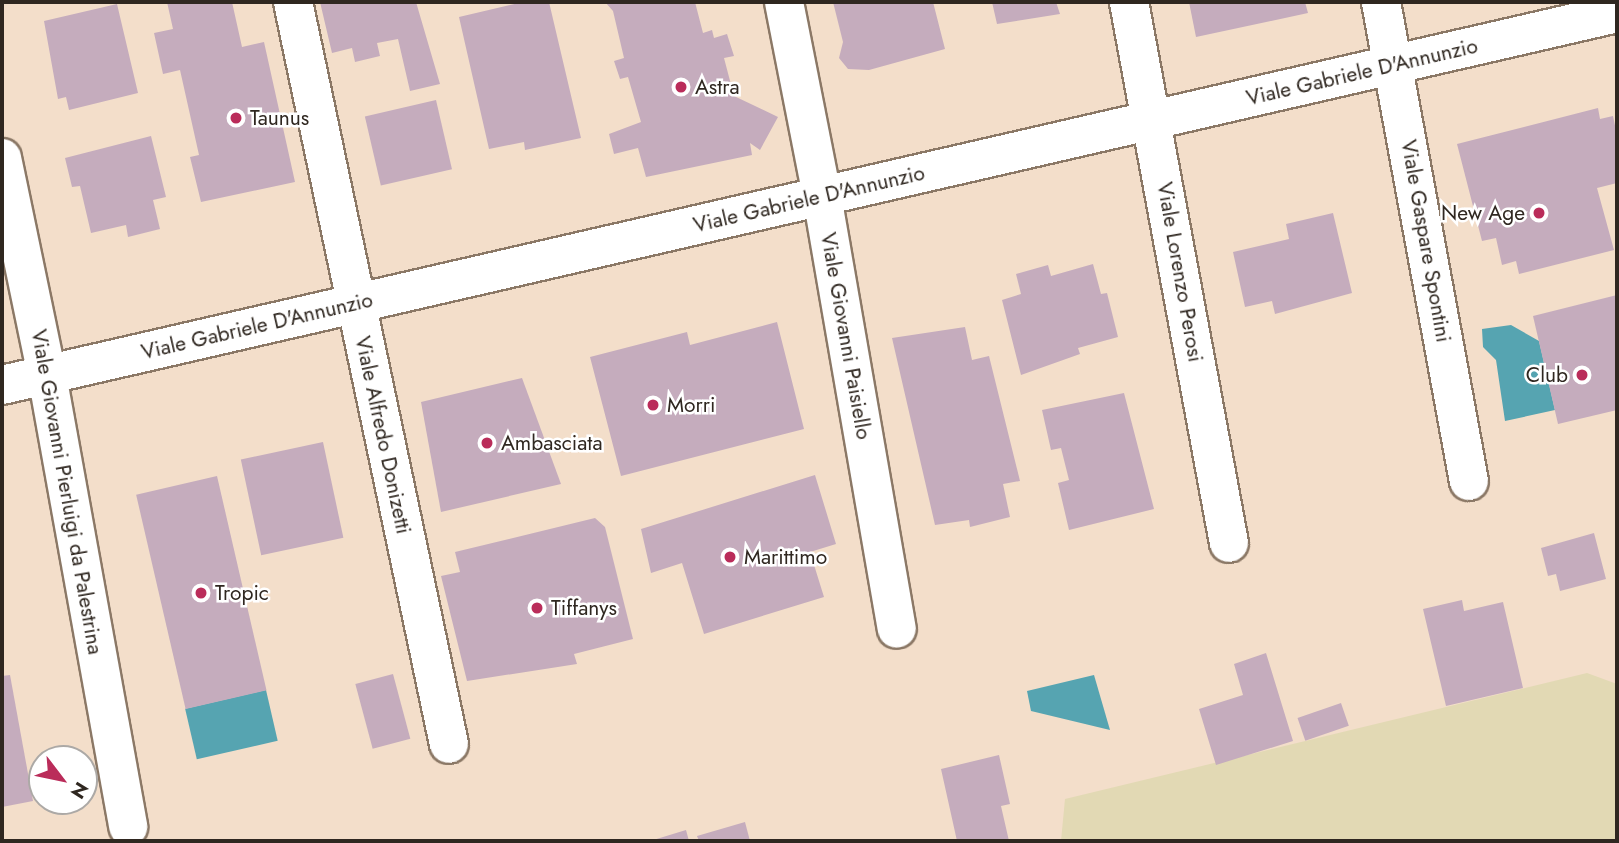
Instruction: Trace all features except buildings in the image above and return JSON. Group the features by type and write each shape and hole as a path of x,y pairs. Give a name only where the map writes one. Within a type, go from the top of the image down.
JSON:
{"street":[{"name":"Viale Alfredo Donizetti","path":"293,2 449,744"},
{"name":"Viale Giovanni Paisiello","path":"783,2 822,196 897,629"},
{"name":"Viale Lorenzo Perosi","path":"1129,2 1229,543"},
{"name":"Viale Gaspare Spontini","path":"1381,2 1469,481"},
{"name":"Viale Gabriele D'Annunzio","path":"2,385 1617,13"},
{"name":"Viale Giovanni Pierluigi da Palestrina","path":"2,158 47,375 128,827"}],"sand":[{"path":"1587,673 1617,684 1617,841 1061,841 1065,799"}],"water":[{"path":"1511,325 1539,341 1555,410 1505,421 1496,360 1483,347 1482,329"},
{"path":"1094,675 1110,730 1031,711 1027,691"},
{"path":"266,690 278,741 197,759 185,709"}],"place":[{"name":"Astra","path":"681,87"},
{"name":"Taunus","path":"236,118"},
{"name":"New Age","path":"1539,213"},
{"name":"Club","path":"1582,375"},
{"name":"Morri","path":"653,405"},
{"name":"Ambasciata","path":"487,443"},
{"name":"Marittimo","path":"730,557"},
{"name":"Tropic","path":"201,593"},
{"name":"Tiffanys","path":"537,608"}]}
